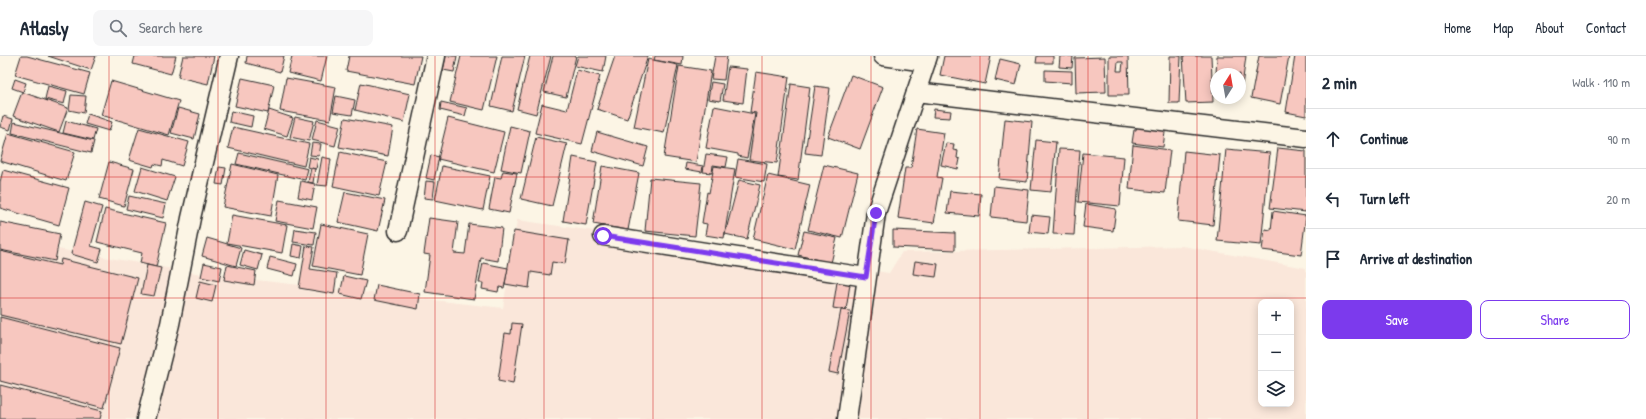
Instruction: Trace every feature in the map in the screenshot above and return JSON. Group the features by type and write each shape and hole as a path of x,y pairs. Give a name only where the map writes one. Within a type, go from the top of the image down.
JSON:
{"street":[{"path":"146,419 170,324 191,218 229,56"},
{"path":"398,231 436,56"},
{"path":"847,419 876,213 927,59 883,56"},
{"path":"916,92 1306,138"},
{"path":"603,236 866,277"}],"shaded area":[{"path":"517,220 889,273 902,252 1182,246 1306,268 1306,419 0,419 0,239 202,274 503,308"}],"building":[{"path":"21,56 27,56 90,73 84,94 15,75"},
{"path":"48,56 96,56 91,70"},
{"path":"135,56 176,56 171,74 133,64"},
{"path":"183,56 214,56 208,84 178,77"},
{"path":"247,56 284,56 280,72 246,63"},
{"path":"292,56 327,56 321,81 288,73"},
{"path":"349,56 421,56 415,84 346,71"},
{"path":"446,56 457,56 454,72 443,70"},
{"path":"461,56 497,56 484,110 450,102"},
{"path":"502,56 525,56 512,111 491,106"},
{"path":"530,56 551,56 536,114 517,109"},
{"path":"553,56 576,56 566,97 544,92"},
{"path":"578,56 606,56 603,72 575,66"},
{"path":"615,56 648,56 627,119 597,109"},
{"path":"655,56 683,56 682,65 654,60"},
{"path":"715,56 727,56 724,80 711,79"},
{"path":"944,56 991,56 985,84 940,75"},
{"path":"1037,56 1053,56 1053,63 1036,63"},
{"path":"1060,56 1073,56 1072,68 1059,67"},
{"path":"1109,56 1128,56 1129,95 1109,95","holes":["1118,62 1123,62 1122,71 1117,71"]},
{"path":"1170,56 1181,56 1179,103 1169,103"},
{"path":"1183,56 1211,56 1210,102 1186,103"},
{"path":"1217,56 1246,56 1244,68 1216,68"},
{"path":"1259,56 1289,56 1280,104 1251,98"},
{"path":"1295,56 1306,56 1306,116 1286,112"},
{"path":"1105,57 1106,92 1076,93 1075,58"},
{"path":"648,59 678,65 664,133 634,127"},
{"path":"1000,59 1021,64 1016,85 995,80"},
{"path":"679,66 711,71 696,162 664,157"},
{"path":"728,67 747,69 743,103 723,100"},
{"path":"577,70 600,76 582,144 535,133 542,104 567,110"},
{"path":"1045,70 1072,71 1072,83 1045,81"},
{"path":"756,72 789,77 777,163 749,160 756,113 750,112"},
{"path":"851,75 883,87 860,149 828,137"},
{"path":"242,78 274,85 268,113 235,106"},
{"path":"286,78 336,87 330,120 280,111"},
{"path":"15,79 26,83 23,92 12,88"},
{"path":"111,81 179,101 169,135 101,115"},
{"path":"711,82 723,84 720,101 708,99"},
{"path":"361,83 410,94 404,122 355,110"},
{"path":"791,84 810,87 798,180 778,177"},
{"path":"48,86 67,91 64,104 45,99"},
{"path":"815,86 830,88 821,155 805,153"},
{"path":"22,92 68,108 59,132 13,116"},
{"path":"71,95 86,96 84,113 69,110"},
{"path":"336,96 355,100 352,115 333,112"},
{"path":"441,102 467,108 465,116 440,110"},
{"path":"714,106 755,114 747,158 738,156 738,154 706,148"},
{"path":"178,108 200,114 194,139 171,133"},
{"path":"934,109 951,111 950,118 933,117"},
{"path":"269,110 293,118 287,136 264,129"},
{"path":"231,111 253,116 251,127 229,122"},
{"path":"88,114 112,122 109,131 85,124"},
{"path":"3,116 13,119 10,130 0,127"},
{"path":"295,117 314,121 309,141 290,137"},
{"path":"345,118 393,127 388,156 339,147"},
{"path":"448,118 504,132 494,172 438,159"},
{"path":"1005,119 1032,122 1027,182 999,179"},
{"path":"317,120 340,126 335,146 312,140"},
{"path":"66,121 96,129 93,140 63,133"},
{"path":"1137,121 1166,125 1163,147 1132,143"},
{"path":"14,122 94,141 91,153 12,133"},
{"path":"510,126 530,131 521,173 501,169"},
{"path":"233,127 309,144 304,166 228,148"},
{"path":"139,128 189,142 182,166 163,160 162,166 154,164 153,167 129,160"},
{"path":"917,129 944,133 937,177 942,178 934,223 898,218 905,168 911,168"},
{"path":"597,132 648,147 643,166 592,151"},
{"path":"8,133 75,152 66,181 0,161"},
{"path":"536,137 567,144 552,206 521,199"},
{"path":"1036,140 1056,142 1051,192 1031,190"},
{"path":"312,143 321,144 319,156 310,155"},
{"path":"946,143 954,144 953,150 958,151 957,158 960,159 958,169 941,165"},
{"path":"1133,145 1170,150 1165,193 1129,189"},
{"path":"1278,148 1306,151 1306,212 1270,208"},
{"path":"1059,149 1080,150 1074,235 1053,234"},
{"path":"1226,149 1270,153 1261,245 1217,241"},
{"path":"1184,151 1220,155 1213,225 1178,221"},
{"path":"340,152 387,162 379,196 333,186"},
{"path":"239,153 308,169 305,180 236,164"},
{"path":"1083,153 1124,157 1120,206 1078,202"},
{"path":"706,154 728,157 726,167 713,165 712,173 703,172"},
{"path":"431,155 439,157 434,180 426,178"},
{"path":"309,157 318,159 316,169 307,167"},
{"path":"322,157 331,159 327,186 317,185"},
{"path":"573,157 597,162 586,225 563,221"},
{"path":"738,159 767,164 764,182 735,177"},
{"path":"109,162 134,169 124,206 99,199"},
{"path":"686,163 703,166 702,172 685,169"},
{"path":"232,164 278,175 271,216 223,207"},
{"path":"824,165 858,173 842,238 808,230"},
{"path":"442,166 490,176 483,210 435,200"},
{"path":"602,166 639,173 628,230 593,224"},
{"path":"714,166 735,169 724,238 705,235 707,224 702,223 707,192 709,193"},
{"path":"142,167 175,177 167,201 135,191"},
{"path":"219,167 226,168 223,185 216,184"},
{"path":"311,168 315,169 313,183 308,182"},
{"path":"3,170 69,188 59,225 0,208 0,182"},
{"path":"503,171 517,173 509,213 489,209 495,177 501,178"},
{"path":"768,175 810,185 795,249 753,239"},
{"path":"650,178 701,183 695,236 645,231"},
{"path":"739,180 760,185 747,239 725,234"},
{"path":"301,181 315,184 312,200 298,197"},
{"path":"426,181 435,182 433,199 424,198"},
{"path":"994,186 1029,190 1026,221 991,217"},
{"path":"950,191 981,194 979,216 947,213"},
{"path":"345,192 385,200 378,231 338,222"},
{"path":"129,196 166,204 163,218 126,209"},
{"path":"279,200 317,207 313,228 275,221"},
{"path":"85,202 102,207 91,246 102,249 98,262 71,254"},
{"path":"1086,204 1116,209 1113,231 1083,227"},
{"path":"105,209 166,223 156,267 140,263 142,253 97,242"},
{"path":"1273,211 1306,216 1301,255 1262,250 1265,229 1271,230"},
{"path":"232,215 287,225 282,253 227,243"},
{"path":"1031,215 1050,217 1048,234 1029,232"},
{"path":"429,218 458,222 454,253 465,254 469,224 502,228 498,261 481,258 474,299 425,292 430,255 424,254"},
{"path":"0,222 60,234 55,261 0,250"},
{"path":"321,224 368,234 360,275 313,266"},
{"path":"295,229 316,232 314,245 293,242"},
{"path":"893,230 955,233 955,250 893,247"},
{"path":"514,231 569,240 565,264 552,262 550,275 531,272 529,288 505,284"},
{"path":"804,231 837,238 831,263 798,255"},
{"path":"207,238 241,248 236,266 202,256"},
{"path":"293,244 303,246 301,258 291,256"},
{"path":"306,246 314,247 310,269 337,273 334,294 299,288"},
{"path":"244,250 262,255 258,270 240,265"},
{"path":"0,251 60,265 61,259 138,278 121,344 0,315"},
{"path":"270,257 297,264 294,276 267,269"},
{"path":"915,261 938,264 936,277 913,274"},
{"path":"204,263 222,267 219,281 201,277"},
{"path":"483,263 508,268 504,288 499,287 498,292 482,289 483,283 479,283"},
{"path":"147,265 161,268 154,296 141,294"},
{"path":"227,265 256,271 254,285 224,280"},
{"path":"344,276 366,281 361,299 340,294"},
{"path":"200,281 216,285 212,302 196,298"},
{"path":"837,282 850,284 846,310 833,308"},
{"path":"377,285 420,294 418,309 374,300"},
{"path":"841,310 850,311 838,374 829,372"},
{"path":"0,317 120,348 104,408 0,381"},
{"path":"512,323 522,324 513,384 498,381 505,333 511,334"},
{"path":"0,385 102,411 100,419 0,419"}],"route":[{"path":"603,236 866,277 876,213"}]}
